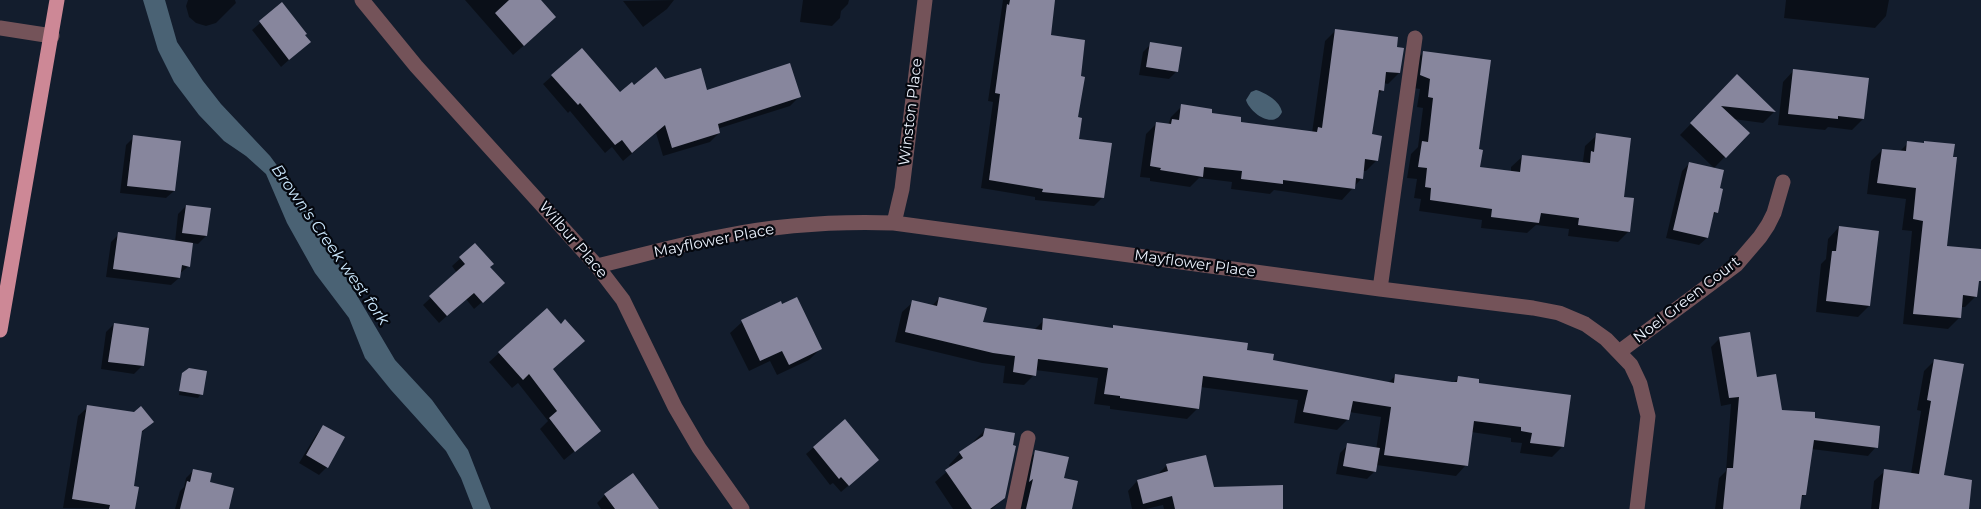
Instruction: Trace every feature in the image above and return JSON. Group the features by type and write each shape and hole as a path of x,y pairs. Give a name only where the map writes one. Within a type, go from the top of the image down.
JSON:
{"main road":[{"path":"0,330 57,0"}],"street":[{"name":"Wilbur Place","path":"362,0 416,66 597,266 623,300 675,407 699,448 742,509"},
{"name":"Winston Place","path":"894,223 902,189 925,0"},
{"path":"0,28 52,36"},
{"path":"1380,289 1415,38"},
{"name":"Noel Green Court","path":"1618,352 1736,265 1768,225 1783,182"},
{"name":"Mayflower Place","path":"597,266 735,234 781,228 894,223 1559,313 1593,328 1635,372 1643,392 1648,416 1637,509"},
{"path":"1013,509 1028,438"}],"water":[{"path":"143,0 165,0 177,42 203,81 221,104 270,156 293,187 395,360 432,400 468,450 491,509 473,509 461,478 446,451 365,358 349,318 315,273 287,223 266,174 224,141 199,115 174,82 158,50"},
{"path":"1256,90 1268,95 1281,108 1282,112 1274,120 1262,118 1248,105 1246,100 1251,92"}],"building":[{"path":"509,0 541,0 556,17 524,46 495,13"},
{"path":"1010,0 1055,0 1051,35 1085,40 1081,76 1085,77 1078,117 1082,118 1079,139 1112,143 1104,198 1042,192 1043,189 989,180 1000,94 995,93 1007,4 1009,5"},
{"path":"282,2 311,42 289,60 259,21"},
{"path":"1335,29 1398,37 1397,47 1404,48 1400,73 1386,72 1384,91 1379,90 1372,134 1382,136 1378,161 1365,159 1363,179 1356,178 1355,189 1283,180 1283,184 1241,179 1242,171 1204,167 1203,177 1160,170 1161,168 1150,166 1156,122 1171,124 1172,119 1179,120 1181,104 1212,109 1212,113 1241,117 1241,122 1317,132 1318,127 1322,128"},
{"path":"1150,42 1182,47 1178,72 1146,67"},
{"path":"582,48 620,92 632,82 634,85 656,67 665,79 701,68 707,90 790,63 801,97 718,124 720,133 672,148 665,125 632,153 622,140 615,145 580,103 578,105 551,75"},
{"path":"1423,51 1491,60 1479,149 1483,150 1480,167 1520,172 1522,155 1590,163 1596,133 1631,138 1624,197 1634,198 1630,232 1578,225 1579,218 1541,213 1539,223 1491,217 1492,209 1430,200 1431,188 1425,187 1427,168 1418,167 1422,141 1428,142 1433,98 1428,97 1430,79 1420,75"},
{"path":"1793,69 1869,78 1864,119 1788,114"},
{"path":"1737,74 1776,112 1721,106 1750,133 1726,158 1690,123"},
{"path":"133,135 181,141 175,191 127,186"},
{"path":"1907,141 1955,144 1953,157 1957,157 1947,246 1981,249 1981,281 1979,281 1977,297 1963,295 1961,318 1913,314 1923,221 1913,219 1916,188 1877,183 1882,149 1906,151"},
{"path":"1689,162 1724,170 1718,213 1714,212 1708,238 1673,230"},
{"path":"186,205 211,208 207,236 182,233"},
{"path":"1839,226 1879,231 1870,306 1826,301 1832,251 1836,251"},
{"path":"118,232 193,243 190,267 182,265 180,278 113,269"},
{"path":"475,243 494,264 490,267 505,283 483,303 474,293 447,316 429,296 465,264 459,257"},
{"path":"797,297 822,349 789,365 782,351 760,361 741,320 781,301 782,304"},
{"path":"939,297 987,308 983,322 1042,330 1043,318 1113,328 1113,325 1248,343 1247,350 1274,354 1273,360 1394,383 1395,374 1452,382 1457,382 1458,376 1479,379 1479,383 1571,395 1564,447 1530,443 1532,433 1521,431 1521,427 1474,421 1468,466 1384,455 1391,407 1353,401 1349,420 1303,412 1308,390 1203,376 1199,409 1120,398 1120,396 1104,394 1108,368 1038,359 1036,376 1013,372 1015,356 905,332 912,300 937,306"},
{"path":"547,308 561,324 565,319 585,341 553,369 601,431 575,452 549,418 557,411 529,374 523,380 498,352"},
{"path":"114,323 149,328 144,366 108,362"},
{"path":"1750,332 1757,377 1776,374 1782,410 1815,412 1815,418 1880,426 1878,448 1814,440 1806,495 1802,495 1800,509 1723,509 1727,468 1733,468 1739,397 1729,398 1719,337"},
{"path":"1934,359 1964,364 1944,475 1972,480 1969,509 1879,509 1884,469 1919,474 1931,401 1927,400"},
{"path":"189,368 207,371 203,395 179,391 182,373"},
{"path":"87,405 134,412 141,406 154,422 142,431 134,486 139,487 135,509 109,509 110,505 72,499"},
{"path":"845,419 879,460 849,486 841,477 839,479 813,447"},
{"path":"323,425 345,437 328,468 306,455"},
{"path":"985,428 1015,433 1013,445 1016,446 1005,498 990,509 972,509 945,470 963,458 959,452 983,436"},
{"path":"1347,443 1380,448 1376,472 1343,466"},
{"path":"1035,450 1069,457 1064,478 1078,481 1072,509 1026,509 1033,479 1029,482"},
{"path":"1206,455 1214,487 1283,485 1283,509 1175,509 1172,496 1143,504 1137,480 1168,471 1166,464"},
{"path":"193,469 212,473 210,482 234,488 229,509 180,509 187,481 190,482"},
{"path":"633,473 659,509 615,509 604,494"}],"water label":[{"name":"Brown's Creek west fork","path":"330,245"}]}
